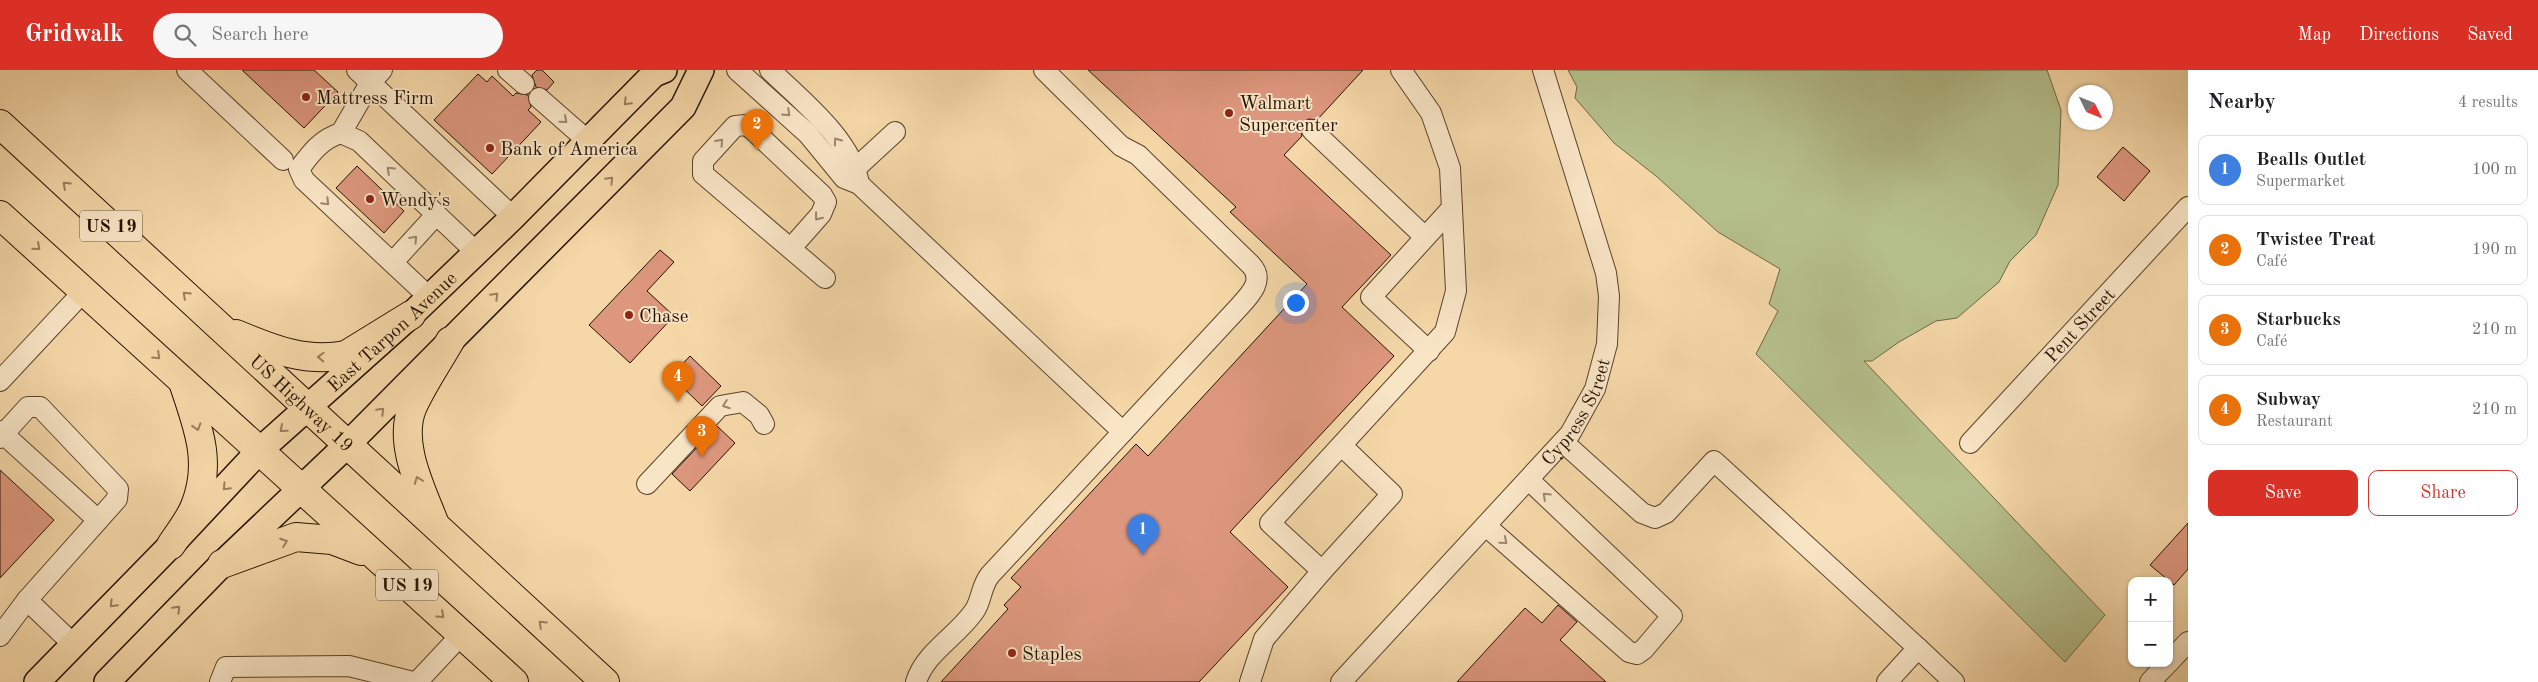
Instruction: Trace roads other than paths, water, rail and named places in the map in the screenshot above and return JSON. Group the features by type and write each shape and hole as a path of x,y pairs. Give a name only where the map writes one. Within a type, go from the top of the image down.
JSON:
{"highway":[{"name":"US Highway 19","path":"0,124 222,328 346,446 605,682"},
{"name":"US 19","path":"0,215 85,290 300,490 514,682"},
{"path":"222,328 293,356 335,357 346,355 420,306"},
{"path":"436,526 413,467 408,434 412,407 450,341"},
{"path":"171,546 195,506 205,469 201,439 183,380"},
{"path":"222,564 296,537 332,540 376,557"}],"main road":[{"name":"East Tarpon Avenue","path":"37,682 171,546 259,451 420,306 513,217 654,74 664,70"},
{"path":"108,682 222,564 346,446 683,107 701,70"}],"street":[{"path":"187,70 283,160"},
{"path":"508,70 524,84"},
{"path":"737,70 808,134 844,178 857,176 895,132"},
{"path":"770,70 822,119 857,176 1123,432"},
{"path":"916,682 922,667 975,610 980,594 990,575 1252,292 1257,281 1256,271 1138,155 1121,146 1044,70"},
{"path":"1322,571 1270,523 1445,332 1456,291 1450,168 1432,113 1401,70"},
{"name":"Cypress Street","path":"1341,682 1563,442 1595,389 1607,344 1609,296 1606,273 1542,70"},
{"path":"341,133 370,74 513,217"},
{"path":"539,98 588,141"},
{"path":"791,248 821,214 826,202 822,195 752,129 746,125 736,126 703,161 703,174 825,278"},
{"path":"1312,130 1425,237"},
{"path":"420,306 393,262 304,180 299,169 314,149 329,137 341,133 358,141 476,252"},
{"name":"Pent Street","path":"1970,443 2188,207"},
{"path":"1429,351 1370,297 1452,208"},
{"path":"393,262 436,215"},
{"path":"0,381 85,290"},
{"path":"647,484 720,406 743,402 759,415 764,424"},
{"path":"0,636 27,600 117,499 118,489 40,407 28,407 1,434 98,520"},
{"path":"1563,442 1642,513 1654,518 1666,513 1714,461 1954,682"},
{"path":"1250,682 1264,639 1322,571 1392,494 1342,446"},
{"path":"1486,526 1629,652 1637,654 1644,649 1672,616 1529,480"},
{"path":"27,600 74,645"},
{"path":"417,682 462,634"},
{"path":"2173,658 2187,645"},
{"path":"1887,682 1918,648"},
{"path":"220,682 226,667 349,666 413,682"},
{"path":"2150,682 2164,667"}],"place":[{"name":"Mattress Firm","path":"306,97"},
{"name":"Walmart Supercenter","path":"1229,113"},
{"name":"Bank of America","path":"490,148"},
{"name":"Twistee Treat","path":"757,150"},
{"name":"Wendy's","path":"370,199"},
{"name":"Chase","path":"629,315"},
{"name":"Subway","path":"678,402"},
{"name":"Starbucks","path":"702,457"},
{"name":"Bealls Outlet","path":"1143,555"},
{"name":"Staples","path":"1012,653"}]}
